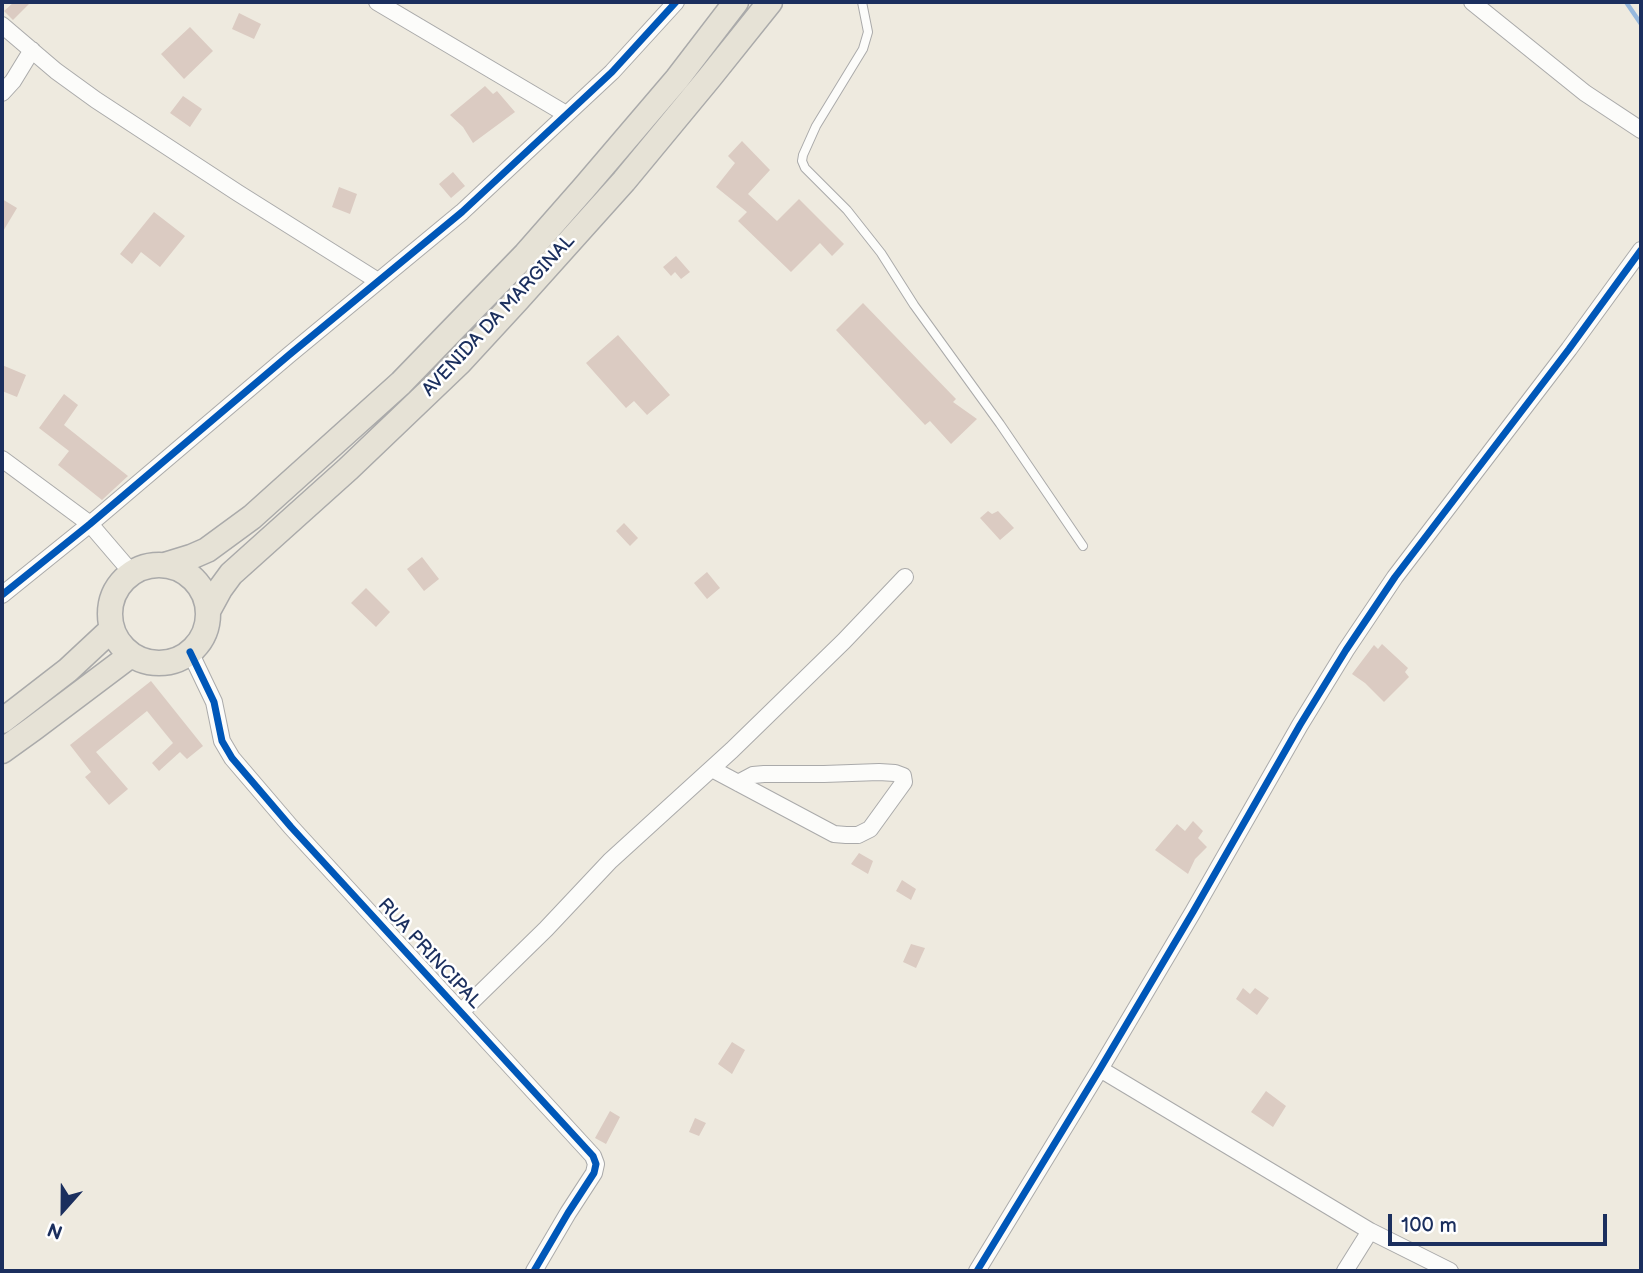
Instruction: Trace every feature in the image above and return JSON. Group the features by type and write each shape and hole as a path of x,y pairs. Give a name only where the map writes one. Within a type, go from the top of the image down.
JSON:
{"main road":[{"name":"AVENIDA DA MARGINAL","path":"165,565 207,550 252,517 401,383 526,254 677,79 736,2"},
{"name":"AVENIDA DA MARGINAL","path":"208,611 231,575 449,373 519,299 624,181 769,2"},
{"path":"165,565 181,570 195,580 204,594 208,611 207,626 201,641 190,652 167,663 155,663 131,654 119,643 112,629 109,613 112,598 120,584 132,573 148,566 165,565"},
{"path":"2,721 68,670 112,629"},
{"path":"2,751 131,654"}],"street":[{"path":"377,2 566,114"},
{"path":"2,595 462,212 612,72 676,2"},
{"path":"1472,2 1585,93 1641,130"},
{"path":"2,25 56,71 96,100 378,281"},
{"path":"2,93 13,81 32,50"},
{"path":"977,1271 1100,1069 1346,650 1403,566 1641,250"},
{"path":"2,459 90,524 132,573"},
{"path":"461,1012 546,929 610,861 712,769 844,641 905,577"},
{"name":"RUA PRINCIPAL","path":"190,652 214,702 222,741 232,758 291,827 593,1156 596,1164 594,1173 534,1271"},
{"path":"712,769 738,783 834,834 846,835 858,835 870,829 904,782 903,776 879,772 764,774 753,775 738,783"},
{"path":"1100,1069 1370,1231 1450,1271"},
{"path":"1345,1271 1370,1231"}],"lane":[{"path":"862,2 868,33 863,49 817,126 802,162 848,210 881,253 914,305 1083,546"}],"building":[{"path":"14,2 31,2 13,20 4,11"},
{"path":"239,13 261,24 254,39 232,29"},
{"path":"190,27 213,51 184,79 161,54"},
{"path":"485,86 493,94 497,91 515,112 473,143 463,127 450,115"},
{"path":"183,96 202,109 190,127 170,113"},
{"path":"742,141 770,170 748,194 777,221 799,199 844,244 832,256 820,243 791,272 738,221 747,212 716,187 735,163 728,156"},
{"path":"453,172 465,186 451,198 439,184"},
{"path":"339,187 357,194 350,214 332,207"},
{"path":"2,199 17,208 2,233"},
{"path":"154,212 185,236 160,267 141,252 132,264 120,254"},
{"path":"676,256 690,272 681,279 675,272 671,276 663,267"},
{"path":"863,303 956,399 953,402 977,419 951,444 930,421 925,425 836,330"},
{"path":"618,335 670,395 647,415 634,401 626,408 586,363"},
{"path":"2,365 26,375 17,397 2,391"},
{"path":"64,394 78,405 64,425 128,476 102,500 58,465 69,451 39,428"},
{"path":"988,511 992,514 998,511 1014,528 1000,540 980,518"},
{"path":"624,523 638,538 630,546 616,531"},
{"path":"422,557 439,579 424,591 407,569"},
{"path":"707,572 720,588 707,599 694,583"},
{"path":"366,588 390,612 376,627 351,603"},
{"path":"1382,644 1408,668 1405,672 1409,677 1384,702 1352,674 1374,645 1378,649"},
{"path":"151,681 203,746 187,759 180,752 159,771 152,763 173,743 147,711 96,752 128,789 109,805 85,777 91,772 70,745"},
{"path":"1193,821 1203,831 1198,838 1207,847 1195,859 1188,874 1155,850 1177,824 1185,831"},
{"path":"859,853 873,861 868,874 851,864"},
{"path":"902,880 916,889 911,900 896,891"},
{"path":"911,944 925,948 916,968 903,962"},
{"path":"1243,988 1250,994 1255,988 1269,998 1257,1015 1236,999"},
{"path":"732,1042 745,1050 732,1074 718,1064"},
{"path":"1266,1091 1286,1106 1273,1127 1251,1112"},
{"path":"610,1111 620,1117 606,1144 595,1138"},
{"path":"695,1118 706,1123 699,1136 689,1132"}],"waterway":[{"path":"1626,2 1641,24"}],"cycle path":[{"path":"2,595 462,212 612,72 676,2"},
{"path":"977,1271 1100,1069 1346,650 1395,577 1641,250"},
{"path":"190,652 214,702 222,741 232,758 291,827 593,1156 596,1164 594,1173 534,1271"}]}
